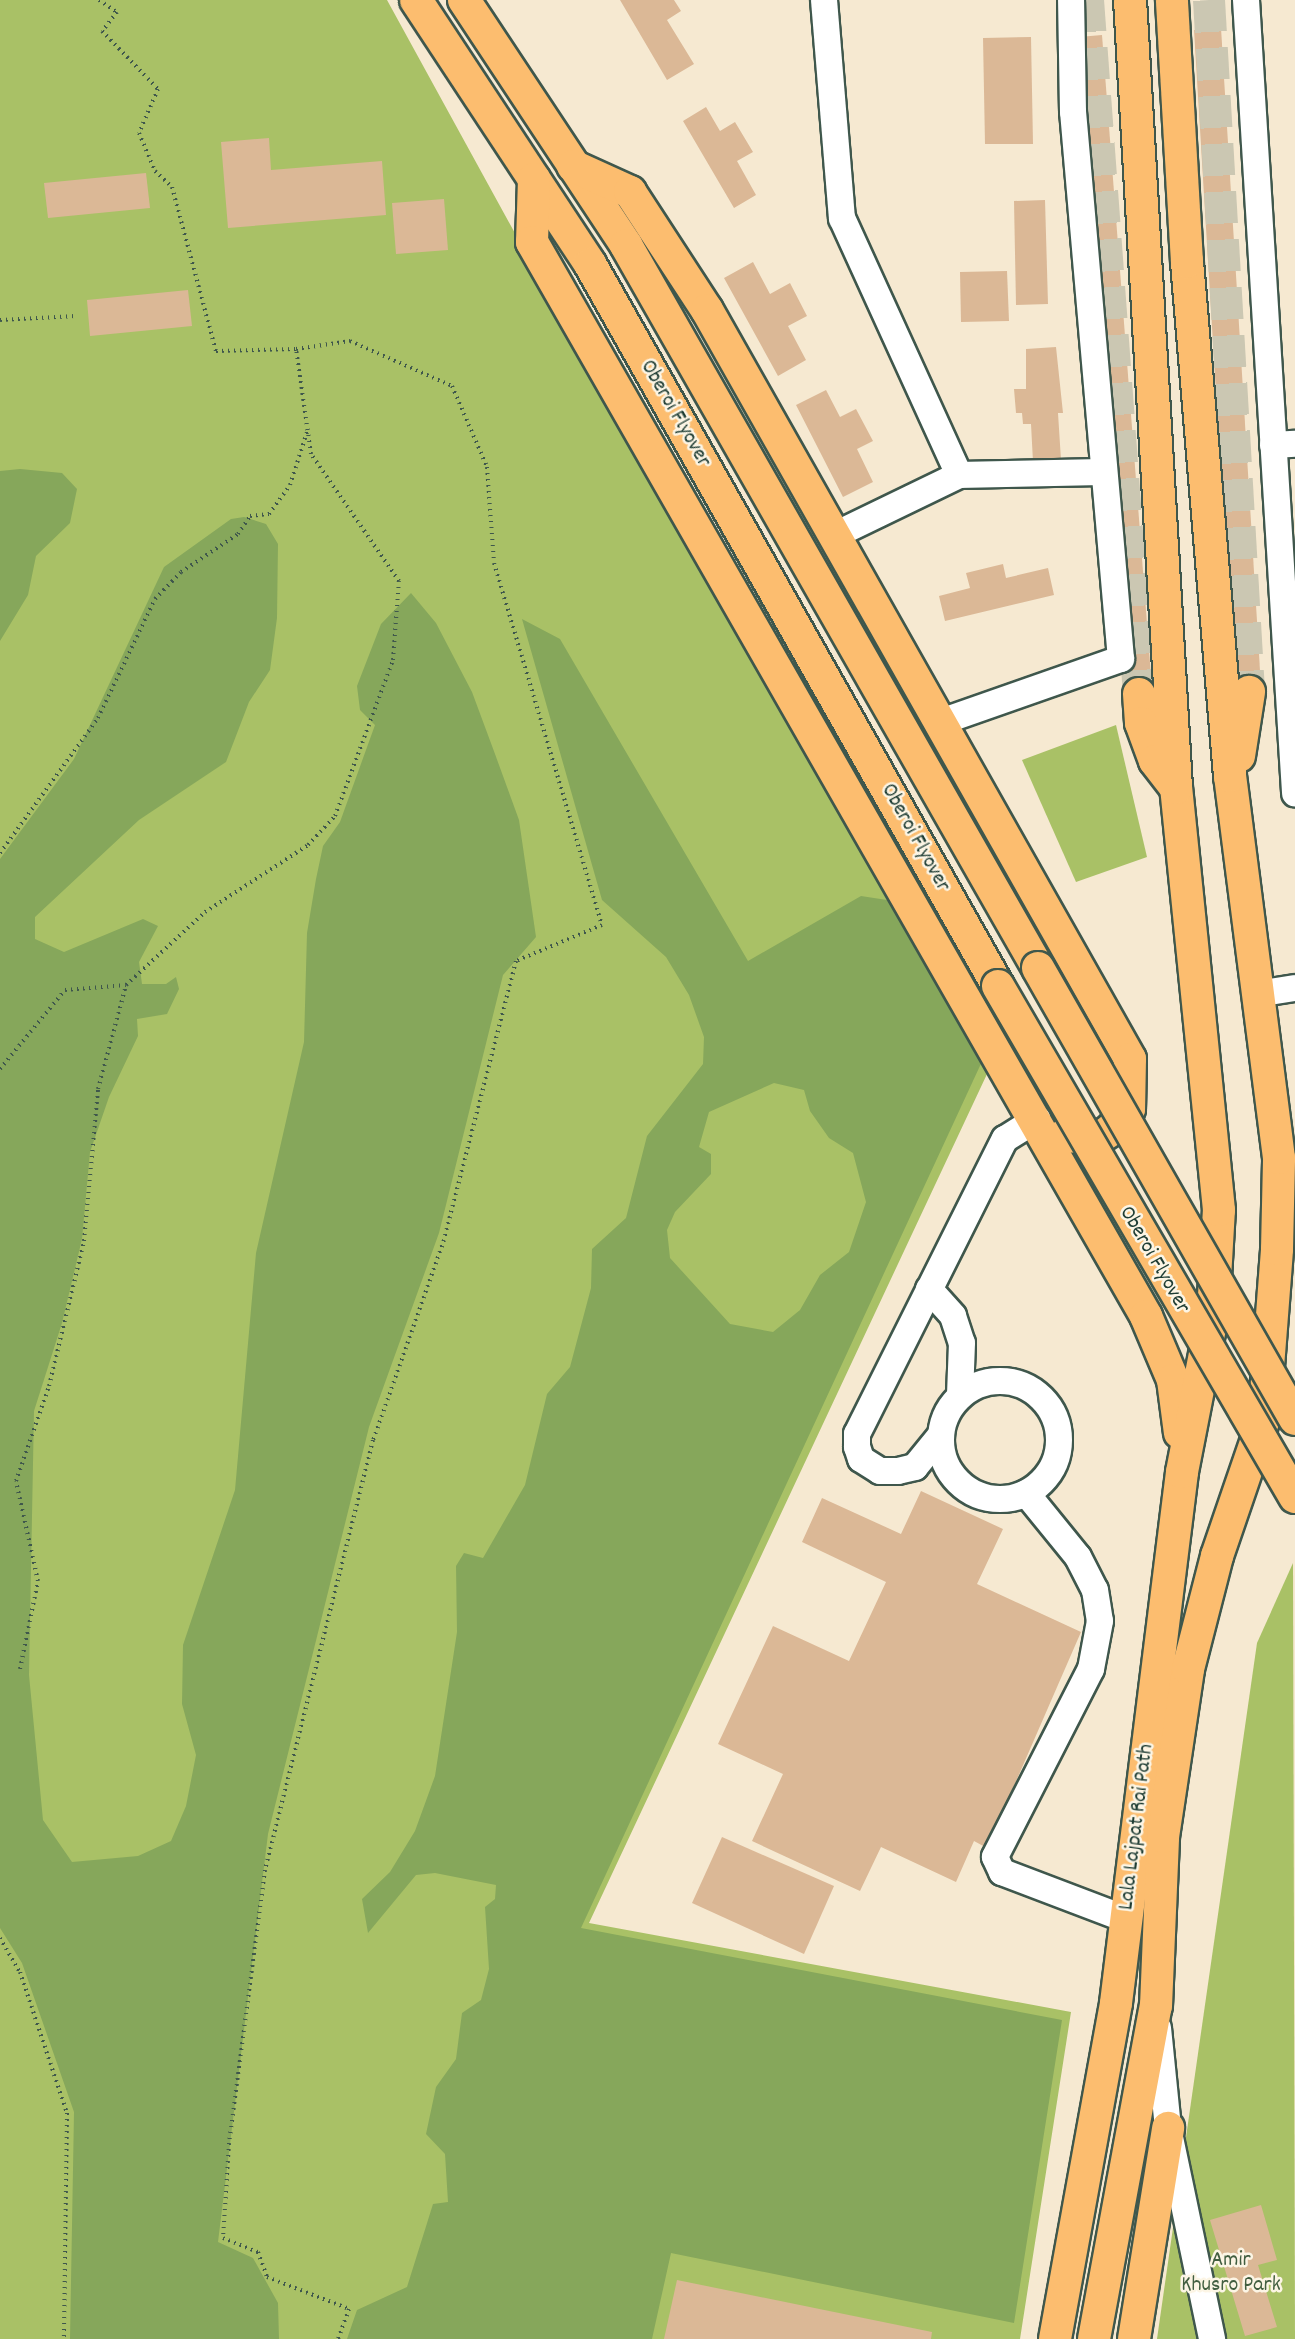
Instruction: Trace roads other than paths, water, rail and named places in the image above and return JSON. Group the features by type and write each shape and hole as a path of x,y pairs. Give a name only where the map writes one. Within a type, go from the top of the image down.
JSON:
{"main road":[{"name":"Oberoi Flyover","path":"416,0 591,264 1099,1165 1295,1497"},
{"name":"Oberoi Flyover","path":"464,0 626,245 1295,1419"},
{"name":"Lala Lajpat Rai Path","path":"1055,2339 1087,2147 1116,2003 1182,1472 1213,1313 1219,1209 1176,788 1130,0"},
{"path":"1172,0 1186,262 1230,776 1257,994 1268,1041 1279,1158 1293,1216"},
{"path":"573,166 630,192 707,310 938,723 1130,1059 1129,1110 1099,1138 1076,1141 1037,1119"},
{"path":"534,179 532,243 1037,1119 1167,1358 1178,1406 1182,1472"},
{"path":"1230,776 1243,746 1249,692"},
{"path":"1138,694 1141,723 1155,761 1176,788"},
{"name":"Lala Lajpat Rai Path","path":"1094,2339 1125,2151 1156,2006 1163,1837 1188,1669 1217,1556 1264,1419 1279,1158"},
{"path":"1039,2339 1078,2125 1116,2003"},
{"path":"1134,2339 1167,2128"}],"street":[{"path":"824,0 842,218 959,475"},
{"path":"938,723 1121,659 1101,472 1073,112 1071,0"},
{"path":"1246,0 1284,444 1295,793"},
{"path":"833,536 959,475 1101,472"},
{"path":"1257,994 1295,988"},
{"path":"941,1435 946,1465 972,1492 989,1498 1026,1493 1054,1464 1057,1425 1049,1406 1035,1392 1007,1382 977,1385 960,1396 948,1410 941,1435 915,1467 898,1471 880,1471 861,1459 857,1447 857,1434 1005,1139 1037,1119"},
{"path":"929,1289 953,1316 962,1343 960,1396"},
{"path":"1026,1493 1078,1557 1095,1590 1100,1621 1091,1669 995,1857 1002,1872 1126,1919"},
{"path":"1156,2006 1167,2128 1212,2339"}],"tunnel":[{"path":"1088,0 1139,694"},
{"path":"1209,0 1249,692"}],"park label":[{"name":"Amir Khusro Park","path":"1231,2272"}]}
